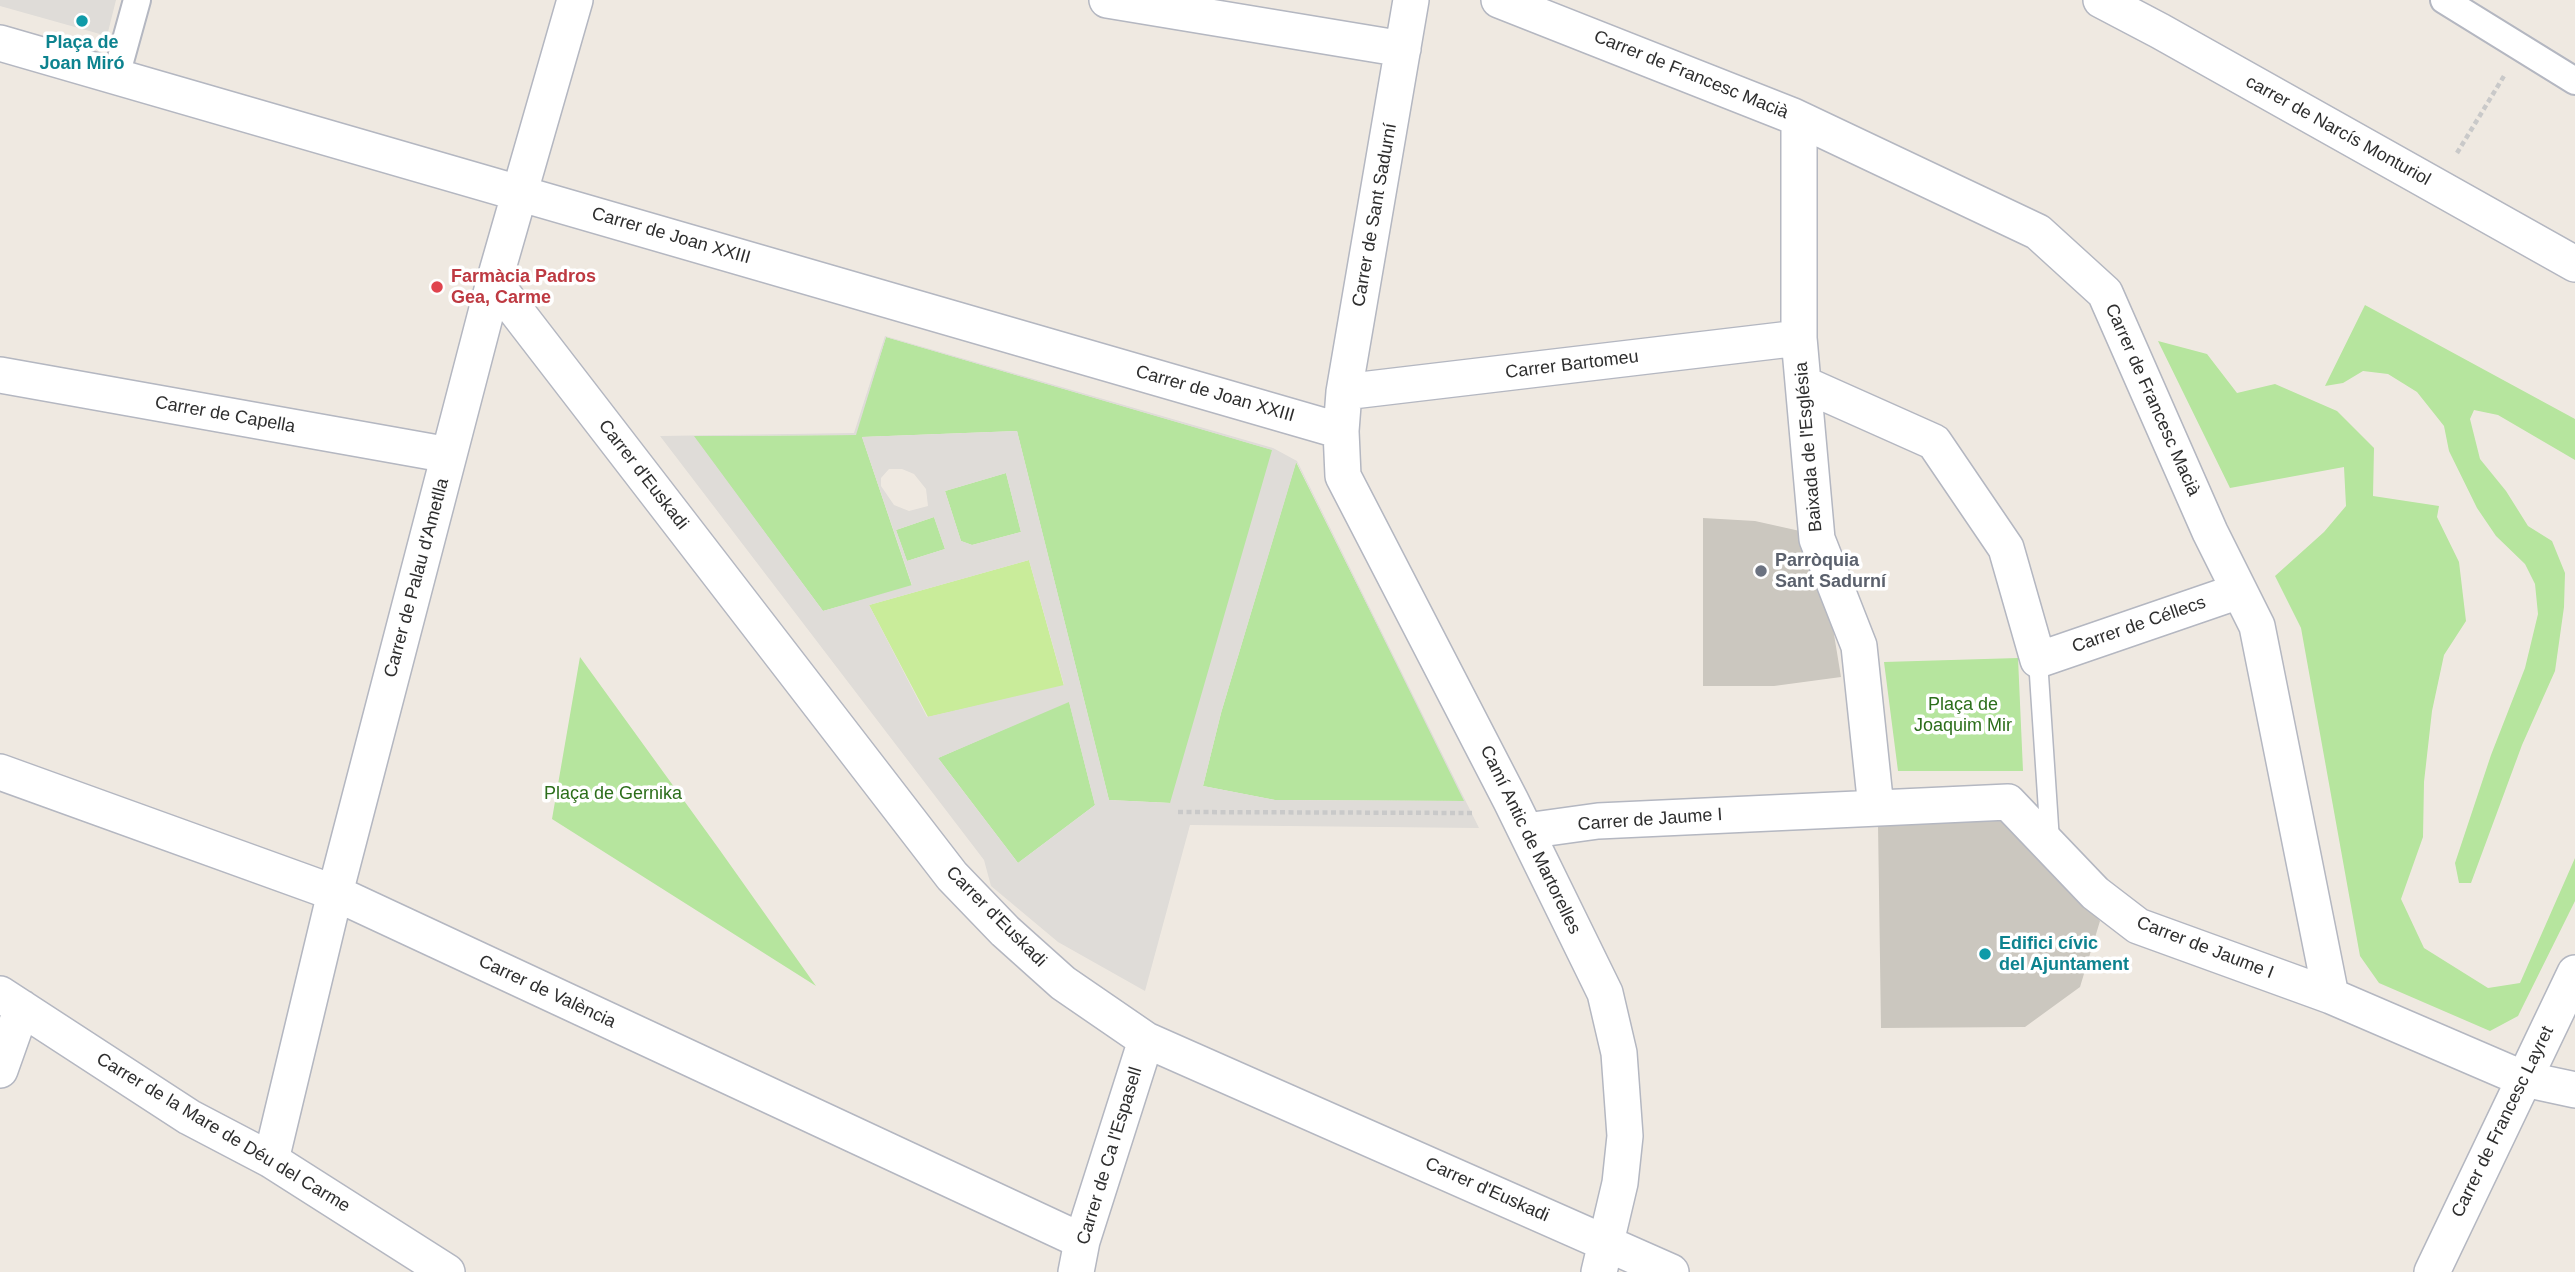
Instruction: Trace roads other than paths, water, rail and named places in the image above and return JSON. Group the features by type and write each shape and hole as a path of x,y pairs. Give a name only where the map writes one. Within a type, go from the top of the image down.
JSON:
{"street":[{"path":"116,76 136,0"},
{"name":"Carrer de Palau d'Ametlla","path":"271,1160 335,893 449,455 519,192 575,0"},
{"path":"1107,0 1403,49"},
{"name":"Carrer de Sant Sadurní","path":"1341,431 1345,392 1411,0"},
{"name":"Carrer de Francesc Macià","path":"1499,0 1800,119 2038,232 2105,293 2210,532 2257,626 2331,996"},
{"name":"carrer de Narcís Monturiol","path":"2101,0 2575,264"},
{"path":"2444,0 2575,81"},
{"name":"Carrer de Joan XXIII","path":"0,43 1341,431"},
{"name":"Baixada de l'Església","path":"1800,119 1800,338 1817,539 1858,646 1876,808"},
{"name":"Carrer d'Euskadi","path":"495,282 952,876 1063,983 1146,1040 1603,1257 1671,1272"},
{"name":"Carrer Bartomeu","path":"1345,392 1800,338"},
{"name":"Carrer de Capella","path":"0,375 449,455"},
{"path":"1804,384 1934,442 2006,548 2038,660"},
{"name":"Camí Antic de Martorelles","path":"1341,431 1343,476 1522,822 1605,993 1619,1053 1625,1136 1620,1183 1603,1257"},
{"name":"Carrer de Céllecs","path":"2038,660 2239,591"},
{"name":"Carrer de València","path":"0,772 335,893 1079,1257"},
{"name":"Carrer de Jaume I","path":"1522,822 1598,821 2008,802 2095,893 2137,926 2331,996 2524,1079 2575,1090"},
{"name":"Carrer de Francesc Layret","path":"2432,1272 2575,973"},
{"path":"0,1070 11,1001"},
{"name":"Carrer de la Mare de Déu del Carme","path":"11,1001 189,1117 271,1160 447,1272"},
{"name":"Carrer de Ca l'Espasell","path":"1079,1257 1146,1040"}],"lane":[{"path":"2038,660 2051,846"}],"place":[{"name":"Plaça de Joan Miró","path":"82,21"},
{"name":"Farmàcia Padros Gea, Carme","path":"437,287"},
{"name":"Parròquia Sant Sadurní","path":"1761,571"},
{"name":"Edifici cívic del Ajuntament","path":"1985,954"}],"park label":[{"name":"Plaça de Joaquim Mir","path":"1963,715"},
{"name":"Plaça de Gernika","path":"613,794"}]}
